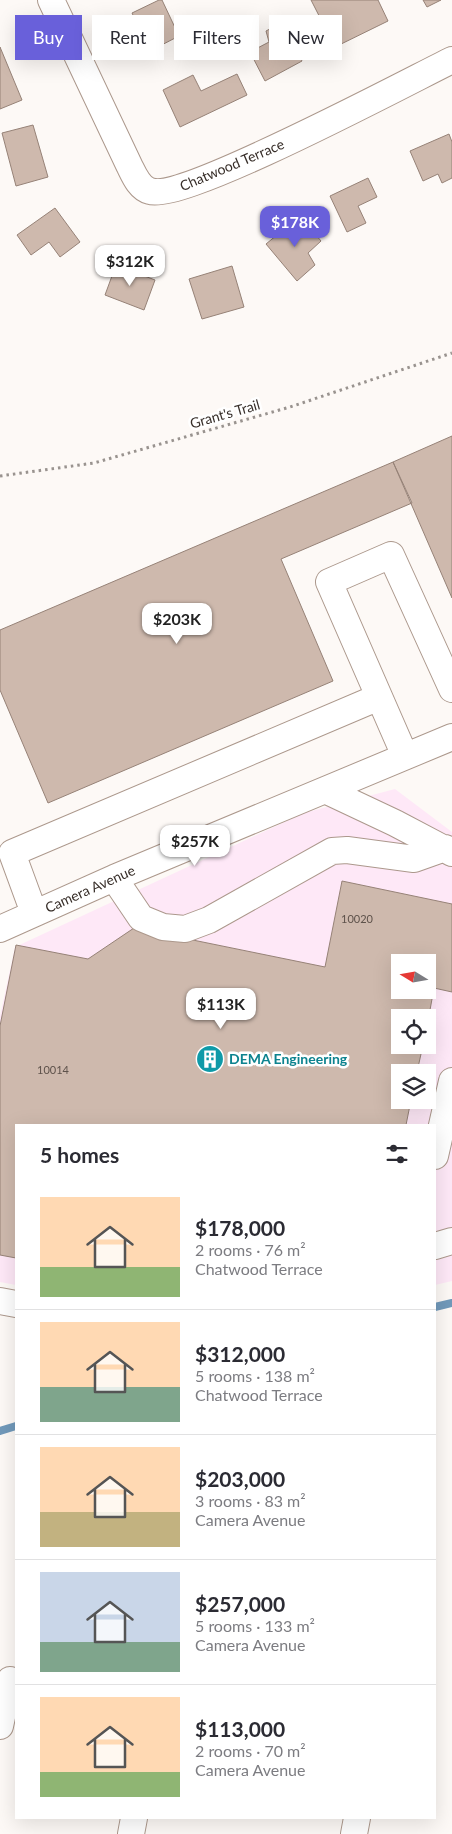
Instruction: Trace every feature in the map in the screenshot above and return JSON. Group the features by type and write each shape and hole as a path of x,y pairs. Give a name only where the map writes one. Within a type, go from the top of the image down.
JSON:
{"street":[{"name":"Chatwood Terrace","path":"50,0 129,166 141,186 151,192 170,191 241,163 333,121 452,60"},
{"path":"405,756 329,582 391,555 452,689"},
{"path":"34,913 12,853 379,697"},
{"name":"Camera Avenue","path":"0,929 114,878 452,737"},
{"path":"325,790 448,850"},
{"path":"114,878 141,918 163,928 185,929 209,920 332,851 347,850 414,859 448,850"},
{"path":"436,1152 451,1089"},
{"path":"436,1165 452,1164"},
{"path":"436,1246 452,1241"},
{"path":"0,1300 15,1304"},
{"path":"0,1726 10,1680"},
{"path":"131,1834 134,1819"},
{"path":"354,1834 357,1819"}],"path":[{"name":"Grant's Trail","path":"0,476 94,463 290,407 452,353"}],"shaded area":[{"name":"DEMA Engineering","path":"395,789 452,832 452,1281 436,1285 436,1124 15,1124 15,1285 0,1282 0,1016 15,947 304,813"}],"building":[{"path":"162,0 174,25 174,39 164,44 164,15 133,15 132,13"},
{"path":"311,0 378,0 388,21 342,44 342,15 319,15"},
{"path":"423,0 441,0 427,7"},
{"path":"269,29 269,42 266,31"},
{"path":"269,42 269,60 302,61 265,81 254,60 259,60 259,47"},
{"path":"0,47 22,100 0,109"},
{"path":"237,74 247,95 180,127 163,90 193,75 201,91"},
{"path":"33,125 48,177 16,186 2,133"},
{"path":"449,134 452,142 452,178 442,183 438,174 423,181 410,151"},
{"path":"368,178 377,197 358,206 366,223 347,232 330,196"},
{"path":"55,208 80,242 60,257 49,242 31,255 17,235"},
{"path":"300,216 321,241 308,253 315,265 297,281 266,244"},
{"path":"116,265 155,280 144,310 105,295"},
{"path":"232,266 244,307 202,319 189,279"},
{"path":"452,436 452,598 393,462"},
{"path":"393,462 412,503 281,559 333,681 48,803 0,690 0,630"},
{"name":"DEMA Engineering","path":"342,881 452,904 452,992 436,988 436,954 391,954 391,999 432,999 430,1009 391,1009 391,1054 421,1054 419,1064 391,1064 391,1109 409,1109 406,1124 15,1124 15,1258 0,1255 0,1026 16,945 88,959 134,928 325,967"}],"waterway":[{"path":"436,1307 452,1303"},
{"path":"0,1431 15,1426"}],"place":[{"name":"DEMA Engineering","path":"210,1059"}]}
